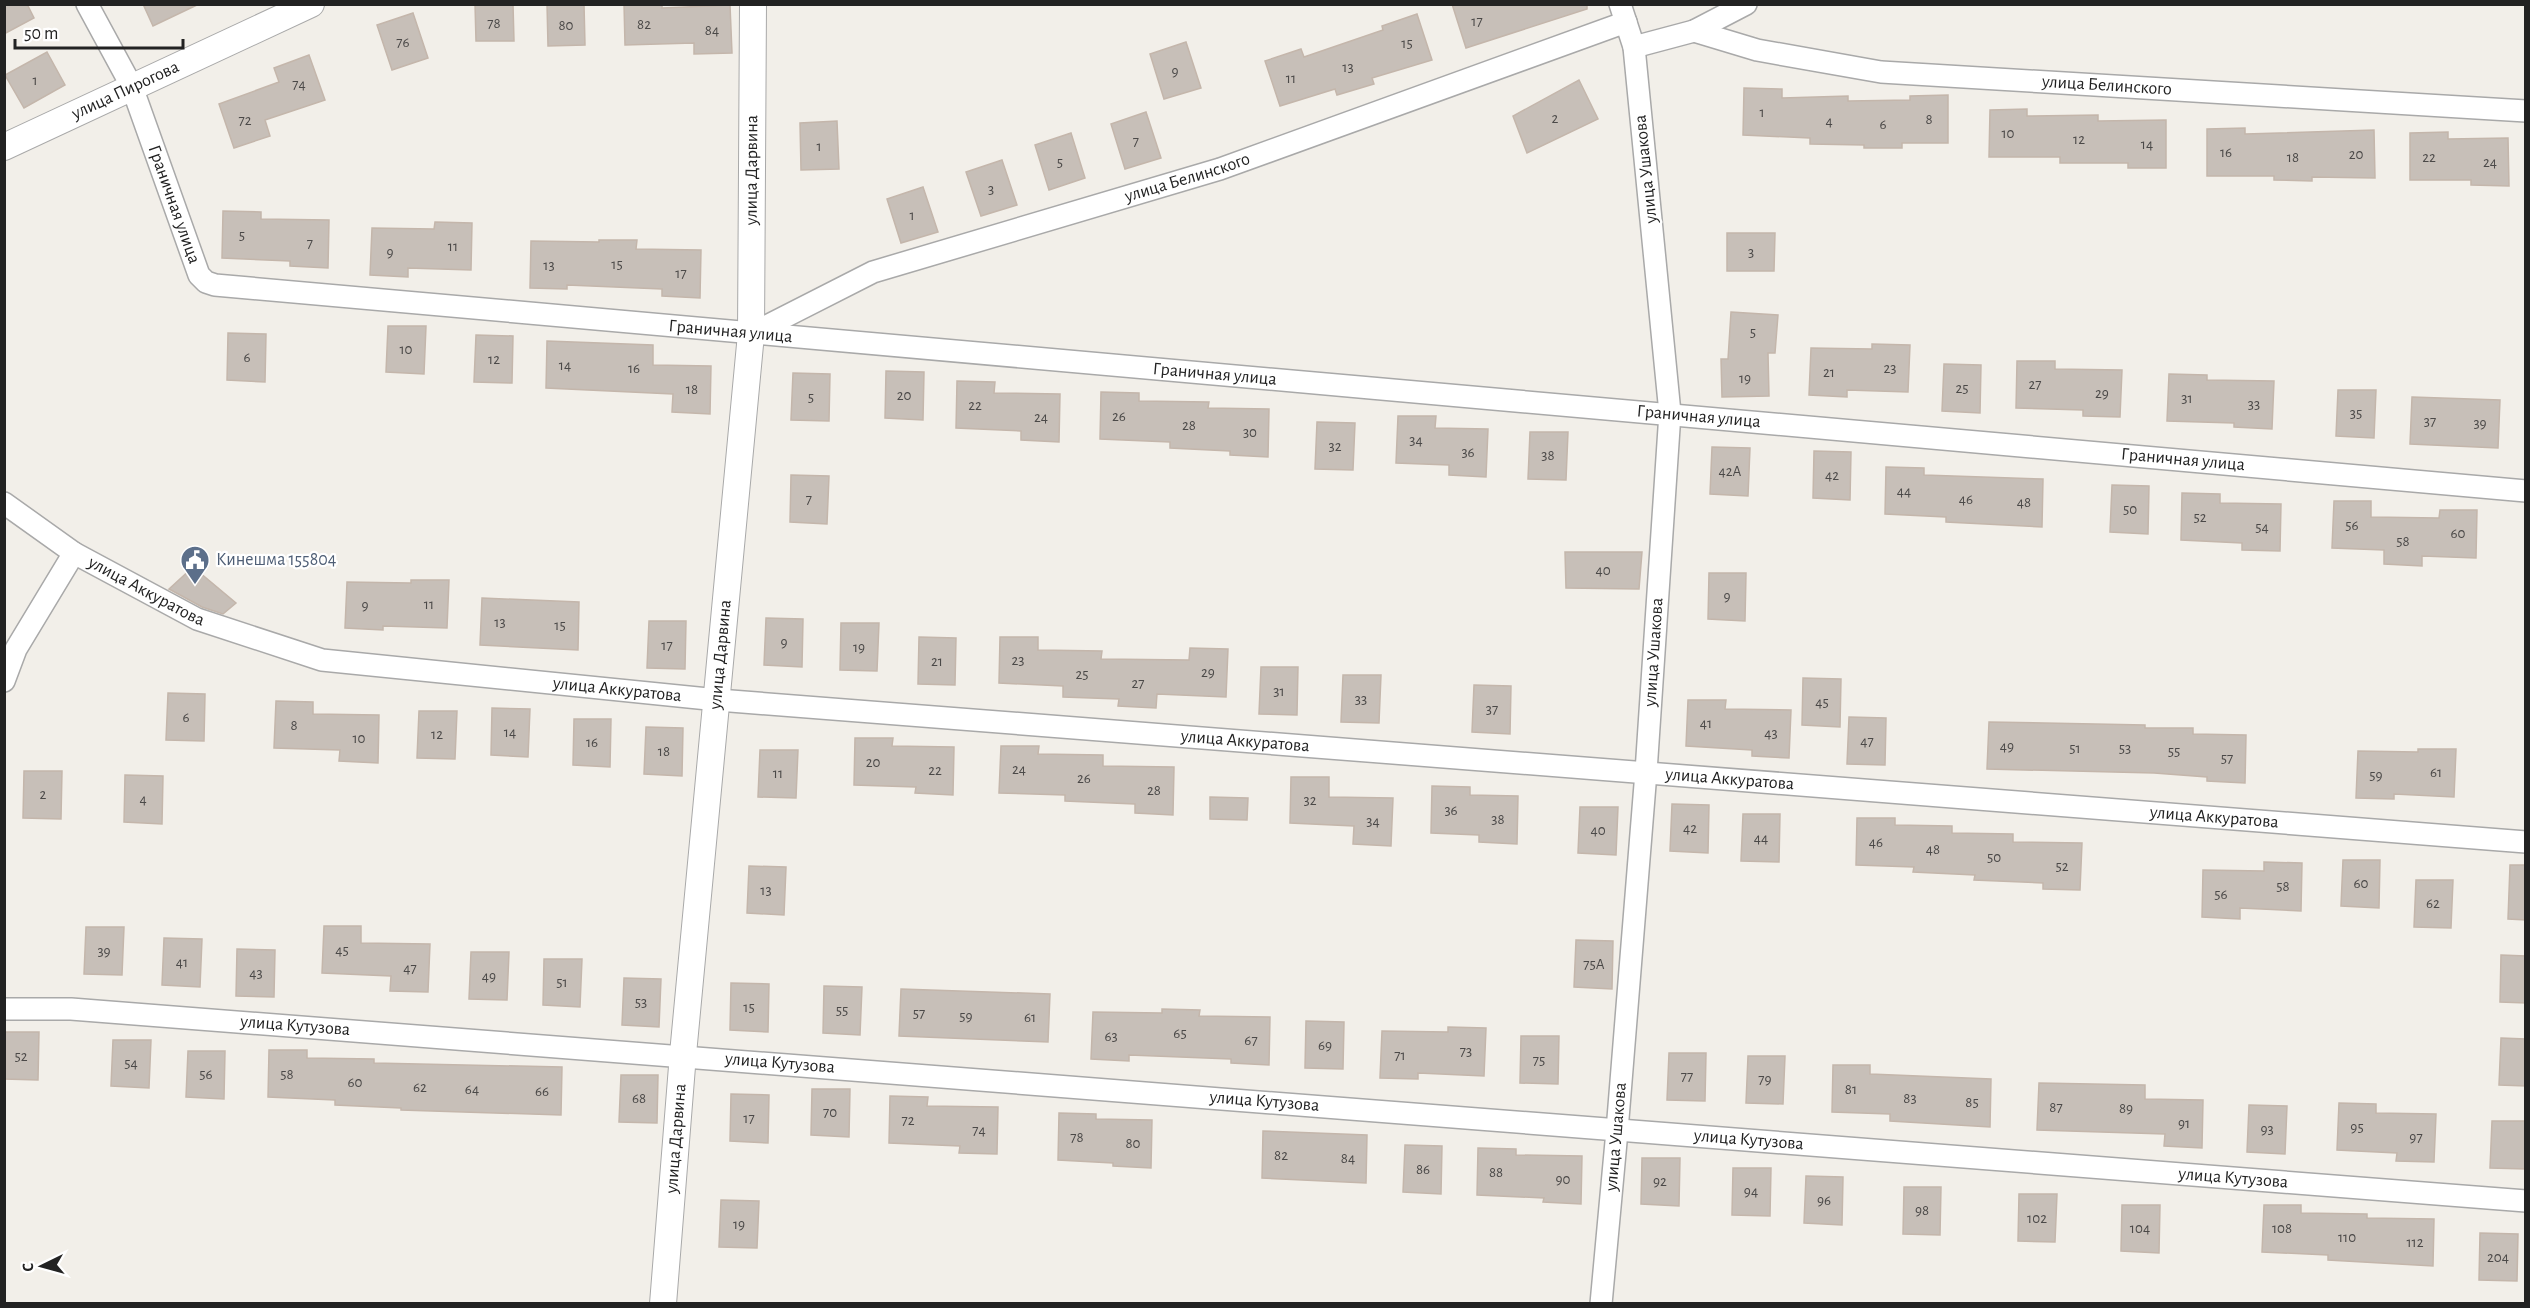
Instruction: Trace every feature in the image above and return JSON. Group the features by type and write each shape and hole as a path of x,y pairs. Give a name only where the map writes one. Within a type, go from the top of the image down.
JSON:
{"street":[{"name":"Граничная улица","path":"87,4 132,87 199,275 206,282 215,285 2526,491"},
{"name":"улица Пирогова","path":"4,147 311,4"},
{"name":"улица Дарвина","path":"663,1304 683,1054 751,334 753,4"},
{"path":"1634,47 1694,31 1746,4"},
{"name":"улица Белинского","path":"751,334 873,272 1220,169 1623,13"},
{"name":"улица Ушакова","path":"1601,1304 1646,772 1670,413 1634,47 1623,13"},
{"name":"улица Белинского","path":"1694,31 1757,50 1881,72 2526,111"},
{"name":"улица Аккуратова","path":"4,503 74,553 197,619 322,660 718,700 2526,842"},
{"path":"4,681 16,649 74,553"},
{"name":"улица Кутузова","path":"4,1009 83,1010 683,1054 1617,1131 2526,1201"}],"building":[{"path":"4,4 27,4 34,18 4,34"},
{"path":"143,4 199,4 153,26"},
{"path":"475,4 513,4 514,41 476,41"},
{"path":"547,4 584,4 585,45 548,46"},
{"path":"624,4 662,4 662,8 730,5 732,53 694,54 694,43 625,45"},
{"path":"1452,4 1587,4 1587,9 1466,48"},
{"path":"413,13 428,58 392,70 377,25"},
{"path":"1417,14 1432,60 1372,78 1374,84 1337,95 1335,89 1280,106 1265,61 1301,49 1304,57 1383,30 1382,26"},
{"path":"1186,42 1201,88 1164,99 1150,54"},
{"path":"47,52 65,85 24,108 5,75"},
{"path":"309,55 325,100 265,120 270,136 234,148 219,104 279,82 274,68"},
{"path":"1579,80 1598,119 1527,153 1513,116"},
{"path":"1744,88 1782,89 1782,98 1848,96 1848,101 1910,100 1910,96 1948,95 1948,143 1902,143 1902,148 1864,148 1864,145 1810,144 1810,138 1743,135"},
{"path":"2027,109 2027,116 2098,115 2098,121 2166,120 2166,168 2128,168 2128,163 2060,163 2060,157 1989,157 1990,110"},
{"path":"1146,112 1161,158 1125,169 1111,124"},
{"path":"837,121 839,169 801,170 800,123"},
{"path":"2245,128 2245,134 2374,130 2375,178 2312,177 2312,181 2274,180 2274,176 2207,176 2207,129"},
{"path":"2448,132 2448,139 2508,138 2509,186 2471,185 2471,180 2410,180 2410,133"},
{"path":"1071,133 1085,178 1049,190 1035,145"},
{"path":"1002,160 1017,205 981,216 966,172"},
{"path":"923,187 938,232 901,243 887,199"},
{"path":"223,211 261,212 261,219 329,220 328,268 290,266 290,261 222,258"},
{"path":"435,222 472,223 471,270 408,268 408,277 370,275 372,228 434,229"},
{"path":"1727,233 1775,233 1774,271 1727,271"},
{"path":"599,240 637,240 636,249 701,250 700,298 662,296 662,289 567,285 567,289 530,288 531,241 599,242"},
{"path":"1731,312 1778,315 1775,353 1768,353 1769,396 1722,397 1721,359 1728,359"},
{"path":"388,326 426,326 424,374 386,372"},
{"path":"228,333 266,334 265,382 227,380"},
{"path":"476,335 513,336 512,383 474,382"},
{"path":"547,341 653,345 653,365 711,366 710,414 672,412 673,394 546,388"},
{"path":"1872,344 1910,345 1908,392 1847,390 1847,397 1809,395 1811,348 1872,349"},
{"path":"2017,361 2055,361 2055,369 2122,370 2120,417 2083,416 2083,410 2016,408"},
{"path":"1944,364 1981,365 1980,413 1942,411"},
{"path":"886,371 924,372 923,420 885,418"},
{"path":"793,373 830,374 829,421 791,420"},
{"path":"2169,374 2207,375 2207,380 2274,381 2272,429 2234,427 2234,423 2167,421"},
{"path":"957,381 995,382 994,393 1060,394 1059,442 1021,440 1021,431 956,428"},
{"path":"2338,390 2376,390 2374,438 2336,436"},
{"path":"1101,392 1139,393 1139,401 1209,402 1208,408 1269,409 1268,457 1230,455 1230,451 1170,448 1170,442 1100,439"},
{"path":"2412,397 2500,400 2498,448 2410,444"},
{"path":"1398,416 1436,416 1435,428 1488,429 1486,477 1449,475 1449,465 1396,463"},
{"path":"1317,422 1355,423 1353,470 1315,469"},
{"path":"1530,432 1568,432 1566,480 1528,479"},
{"path":"1712,447 1750,448 1748,496 1710,494"},
{"path":"1814,451 1851,452 1850,500 1813,498"},
{"path":"1886,467 1924,468 1924,475 2043,479 2042,527 1946,522 1946,517 1885,514"},
{"path":"791,475 829,476 827,524 790,522"},
{"path":"2112,485 2149,486 2148,534 2110,532"},
{"path":"2182,493 2220,494 2220,503 2281,504 2280,551 2242,550 2242,543 2181,540"},
{"path":"2334,501 2371,501 2371,517 2439,518 2440,510 2477,510 2476,558 2422,556 2422,566 2384,564 2384,550 2332,548"},
{"path":"1565,552 1642,552 1639,589 1566,588"},
{"path":"193,567 236,603 223,614 202,607 169,589"},
{"path":"1709,573 1746,573 1745,621 1708,619"},
{"path":"411,580 449,580 447,628 383,626 383,630 345,628 347,582 411,583"},
{"path":"482,598 579,602 578,650 480,645"},
{"path":"766,618 803,619 802,667 764,665"},
{"path":"649,621 686,621 685,669 647,668"},
{"path":"841,623 879,623 877,671 840,670"},
{"path":"919,637 956,638 955,685 918,684"},
{"path":"1000,637 1038,637 1038,650 1102,651 1101,659 1189,660 1190,648 1228,649 1226,697 1157,694 1156,708 1118,706 1119,699 1063,697 1063,686 999,683"},
{"path":"1261,667 1298,667 1297,715 1259,714"},
{"path":"1343,675 1381,675 1379,723 1341,722"},
{"path":"1803,678 1841,679 1840,727 1802,725"},
{"path":"1474,685 1511,686 1510,734 1472,732"},
{"path":"168,693 205,694 204,741 166,740"},
{"path":"1688,700 1726,700 1725,709 1791,710 1789,758 1752,756 1752,750 1686,746"},
{"path":"276,701 313,702 313,714 379,715 378,763 339,761 340,750 274,748"},
{"path":"492,708 530,709 528,757 491,755"},
{"path":"419,711 457,711 455,759 417,758"},
{"path":"1849,717 1886,718 1885,765 1847,764"},
{"path":"574,719 611,719 610,767 573,765"},
{"path":"1989,722 2145,725 2145,728 2193,728 2193,734 2246,735 2245,783 2207,781 2207,777 2154,773 1987,769"},
{"path":"646,727 683,728 682,776 644,774"},
{"path":"855,738 893,738 892,746 954,747 953,795 915,793 916,787 854,785"},
{"path":"1001,746 1039,746 1038,754 1103,755 1103,766 1174,767 1173,815 1135,813 1135,804 1065,801 1065,795 999,793"},
{"path":"2418,749 2456,749 2454,797 2394,794 2394,799 2356,798 2358,751 2418,752"},
{"path":"760,750 798,750 796,798 758,797"},
{"path":"24,771 62,771 61,819 23,818"},
{"path":"125,775 163,776 162,824 124,822"},
{"path":"1291,777 1329,777 1329,797 1393,798 1391,846 1353,844 1354,826 1290,823"},
{"path":"1432,786 1470,787 1470,795 1518,796 1517,844 1479,842 1479,835 1431,833"},
{"path":"1210,797 1248,798 1247,820 1210,819"},
{"path":"1672,804 1709,805 1708,853 1670,851"},
{"path":"1580,807 1618,807 1616,855 1578,853"},
{"path":"1743,814 1780,814 1779,862 1741,861"},
{"path":"1857,818 1895,818 1895,825 1952,826 1952,833 2013,834 2013,842 2082,843 2080,890 2043,889 2043,883 1974,880 1975,875 1913,872 1914,867 1856,865"},
{"path":"2343,860 2380,860 2379,908 2341,906"},
{"path":"2264,862 2302,863 2301,911 2240,908 2240,919 2202,917 2203,870 2264,871"},
{"path":"2510,865 2526,865 2526,920 2508,919"},
{"path":"749,866 786,867 784,915 747,913"},
{"path":"2416,880 2453,880 2451,928 2414,927"},
{"path":"324,926 361,926 361,943 430,944 428,992 390,991 391,976 322,973"},
{"path":"86,927 124,927 122,975 84,974"},
{"path":"164,938 202,939 200,987 162,985"},
{"path":"1576,940 1613,941 1612,989 1574,987"},
{"path":"237,949 275,950 274,997 236,996"},
{"path":"471,952 509,952 507,1000 469,999"},
{"path":"2501,955 2526,956 2526,1003 2500,1002"},
{"path":"544,959 582,959 580,1007 543,1005"},
{"path":"624,978 661,979 659,1027 622,1025"},
{"path":"731,983 769,984 768,1032 730,1030"},
{"path":"824,986 862,987 860,1035 823,1033"},
{"path":"901,989 1050,994 1048,1042 899,1036"},
{"path":"1162,1009 1200,1010 1199,1016 1270,1017 1269,1065 1231,1063 1231,1059 1129,1055 1129,1061 1091,1059 1093,1012 1162,1013"},
{"path":"1306,1021 1344,1022 1343,1069 1305,1068"},
{"path":"1448,1027 1486,1028 1484,1076 1418,1073 1418,1079 1380,1078 1382,1031 1448,1032"},
{"path":"4,1032 39,1032 38,1080 4,1079"},
{"path":"1521,1036 1559,1036 1558,1084 1520,1083"},
{"path":"2501,1038 2526,1039 2526,1086 2499,1085"},
{"path":"113,1040 151,1040 149,1088 111,1086"},
{"path":"269,1050 307,1050 307,1058 374,1059 374,1063 562,1067 561,1115 401,1110 401,1108 335,1105 335,1100 268,1097"},
{"path":"188,1051 225,1051 224,1099 186,1097"},
{"path":"1669,1053 1706,1053 1705,1101 1667,1100"},
{"path":"1748,1056 1785,1056 1783,1104 1746,1103"},
{"path":"1833,1065 1870,1065 1870,1074 1991,1079 1990,1127 1890,1121 1890,1114 1832,1112"},
{"path":"621,1075 658,1075 657,1123 619,1122"},
{"path":"2039,1083 2145,1085 2145,1099 2203,1100 2202,1148 2164,1146 2165,1134 2037,1130"},
{"path":"812,1089 850,1089 849,1137 811,1135"},
{"path":"731,1094 769,1095 768,1143 730,1141"},
{"path":"890,1096 928,1097 927,1106 998,1107 997,1154 959,1153 960,1146 889,1143"},
{"path":"2339,1103 2376,1104 2376,1113 2436,1114 2434,1162 2396,1161 2397,1153 2337,1150"},
{"path":"2249,1105 2287,1106 2285,1154 2247,1152"},
{"path":"1059,1113 1096,1114 1096,1119 1152,1120 1151,1168 1058,1160"},
{"path":"2492,1121 2526,1121 2526,1169 2490,1168"},
{"path":"1263,1131 1367,1135 1366,1183 1262,1178"},
{"path":"1405,1145 1442,1146 1441,1194 1403,1192"},
{"path":"1478,1148 1516,1149 1516,1155 1582,1156 1581,1204 1543,1202 1544,1198 1477,1195"},
{"path":"1642,1158 1680,1158 1679,1206 1641,1204"},
{"path":"1733,1168 1771,1168 1770,1216 1732,1215"},
{"path":"1806,1176 1843,1177 1842,1225 1804,1223"},
{"path":"1904,1187 1941,1187 1940,1235 1903,1234"},
{"path":"2019,1194 2057,1194 2055,1242 2018,1241"},
{"path":"721,1200 759,1201 757,1248 719,1247"},
{"path":"2122,1205 2160,1205 2159,1253 2121,1251"},
{"path":"2264,1205 2301,1205 2301,1213 2367,1214 2367,1218 2434,1219 2433,1266 2328,1260 2328,1255 2262,1252"},
{"path":"2480,1233 2518,1234 2517,1281 2479,1280"}],"place":[{"name":"Кинешма 155804","path":"195,586"}]}
